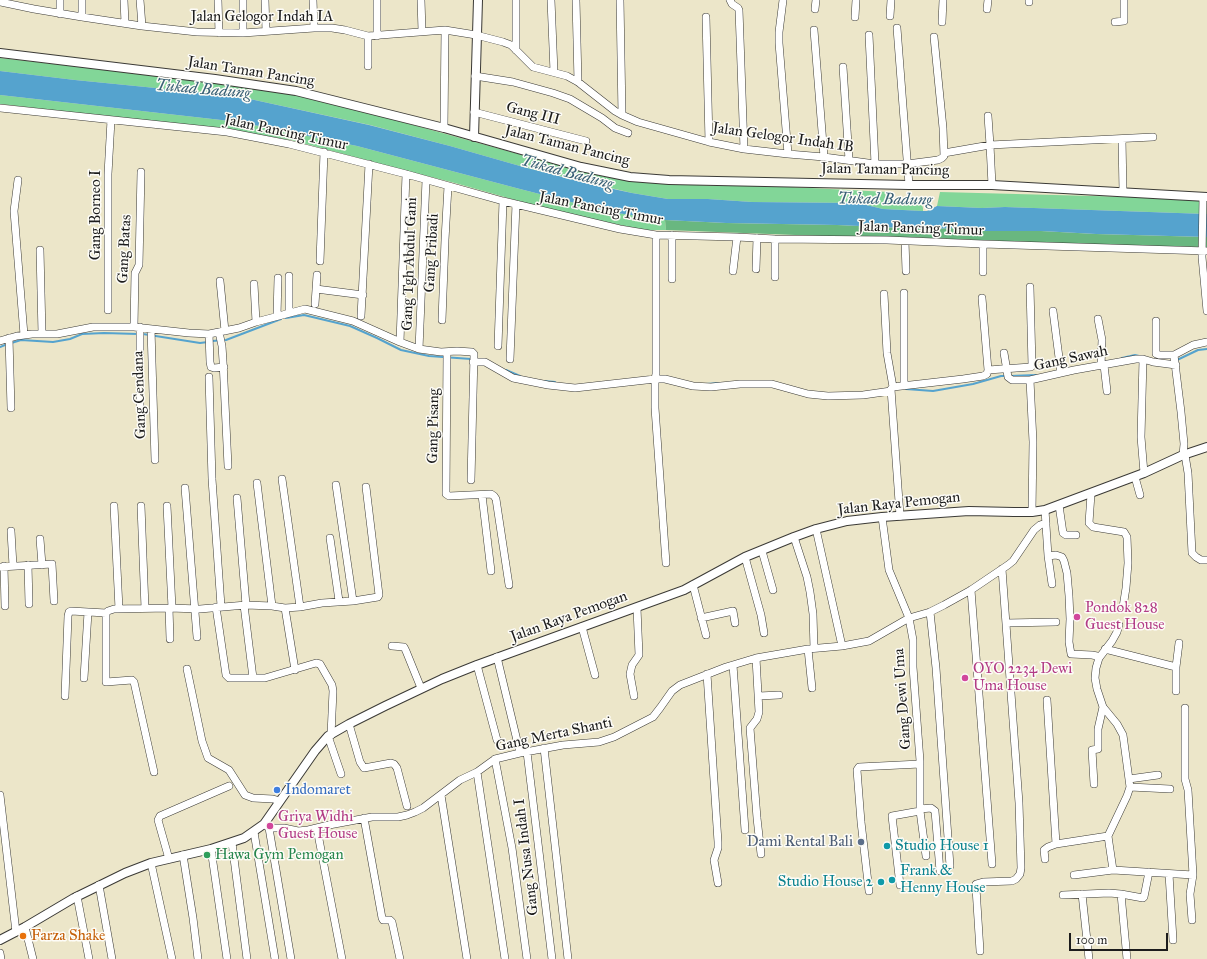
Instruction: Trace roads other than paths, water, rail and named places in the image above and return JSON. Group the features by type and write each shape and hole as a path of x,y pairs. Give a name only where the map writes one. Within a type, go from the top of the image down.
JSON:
{"street":[{"path":"60,0 60,14"},
{"path":"82,0 82,17"},
{"path":"124,0 125,23"},
{"path":"137,0 140,26"},
{"path":"140,0 140,26"},
{"path":"218,0 220,33"},
{"path":"243,0 244,33"},
{"path":"265,0 266,31"},
{"path":"313,0 314,28"},
{"path":"377,0 377,36"},
{"path":"421,0 422,32"},
{"path":"474,137 478,0"},
{"path":"516,0 516,50"},
{"path":"551,0 554,72"},
{"path":"576,0 578,82"},
{"path":"620,0 622,115"},
{"path":"730,0 739,10 744,148"},
{"path":"783,0 779,32 788,154"},
{"path":"815,9 816,0"},
{"path":"855,17 856,0"},
{"path":"890,16 891,0"},
{"path":"942,22 943,0"},
{"path":"987,9 988,0"},
{"path":"1115,22 1124,21 1124,0"},
{"name":"Jalan Gelogor Indah IA","path":"0,2 60,14 140,26 197,32 244,33 332,28 368,36 445,30 476,35"},
{"path":"706,17 709,142"},
{"path":"897,28 909,185"},
{"path":"444,128 445,30"},
{"path":"814,30 824,157"},
{"name":"Jalan Gelogor Indah IB","path":"476,35 511,45 533,67 567,76 578,82 597,98 622,115 638,122 709,142 744,148 875,164 907,164 941,159 944,154 990,145 1153,137"},
{"path":"869,35 875,164"},
{"path":"368,36 368,66"},
{"path":"934,37 943,128 944,154"},
{"name":"Jalan Taman Pancing","path":"0,53 215,79 296,91 444,128 581,167 630,177 670,180 909,185 992,185 1123,192 1204,199"},
{"path":"843,67 848,160"},
{"path":"475,76 513,82 570,99 602,118 615,128 628,133"},
{"name":"Jalan Pancing Timur","path":"0,108 227,132 289,144 324,152 503,201 620,229 656,235 737,236 776,239 905,241 1205,251"},
{"name":"Gang III","path":"474,112 586,141"},
{"path":"988,116 992,185"},
{"name":"Gang Borneo I","path":"108,310 108,210 111,120"},
{"path":"1122,139 1123,192"},
{"path":"320,261 324,152"},
{"path":"362,316 369,164"},
{"name":"Gang Batas","path":"140,408 135,273 139,265 141,172"},
{"path":"400,342 406,174"},
{"path":"18,180 14,210 24,335"},
{"name":"Gang Tgh Abdul Gani","path":"419,349 426,180"},
{"name":"Gang Pribadi","path":"442,320 448,186"},
{"path":"1204,199 1202,239 1205,251 1202,257 1207,311"},
{"path":"498,346 503,201"},
{"path":"510,359 516,204"},
{"path":"656,235 656,430 666,563"},
{"path":"672,236 672,279"},
{"path":"732,271 737,236"},
{"path":"756,269 757,238"},
{"path":"775,277 776,239"},
{"path":"905,241 906,271"},
{"path":"983,244 983,272"},
{"path":"40,250 42,334"},
{"path":"315,304 317,275"},
{"path":"289,276 289,313"},
{"path":"277,316 278,278"},
{"path":"220,281 221,335 224,367 228,466"},
{"path":"254,284 256,322"},
{"path":"988,370 1007,373 1032,366 1030,287"},
{"path":"316,289 363,294"},
{"path":"904,293 904,385"},
{"path":"884,294 887,353 892,389 900,516"},
{"path":"473,359 485,362 513,378 548,385 575,388 655,377 693,386 712,388 740,384 772,384 808,394 828,396 863,395 904,385 963,379 987,374 988,370 982,298"},
{"path":"0,341 10,341 24,335 57,334 93,327 138,330 151,333 189,333 210,338 277,316 300,310 311,310 353,321 419,349 447,355 466,351 472,352 471,480"},
{"path":"1053,311 1061,372"},
{"path":"1098,319 1102,340 1102,363 1107,391"},
{"path":"1156,321 1156,354 1175,361"},
{"name":"Gang Cendana","path":"151,333 154,460"},
{"path":"210,338 211,367 224,367"},
{"path":"10,341 11,408"},
{"path":"1175,361 1193,346 1207,342"},
{"path":"1004,353 1007,373 1010,380 1030,380"},
{"name":"Gang Pisang","path":"447,355 446,494 449,496 482,495"},
{"name":"Gang Sawah","path":"1032,512 1033,442 1030,380 1102,363 1136,359 1143,359 1153,362 1175,361"},
{"path":"1143,359 1141,437 1144,473"},
{"path":"1175,361 1183,428 1184,455 1188,473 1192,553 1201,560 1207,560"},
{"path":"209,377 218,607 227,676 231,678 265,678 318,663 332,685 333,691 330,736 341,774"},
{"name":"Jalan Raya Pemogan","path":"0,940 99,885 151,863 232,843 266,826 289,787 315,751 330,736 349,724 421,688 477,665 637,608 693,585 746,557 816,529 847,521 969,511 1032,512 1045,517 1059,505 1135,477 1184,455 1207,447"},
{"path":"1135,477 1140,495"},
{"path":"282,479 300,607"},
{"path":"257,483 272,606"},
{"path":"336,485 353,601"},
{"path":"65,696 69,614 71,611 106,613 111,609 195,609 245,605 285,608 300,607 322,602 353,601 378,597 379,595 366,487"},
{"path":"185,488 197,637"},
{"path":"491,571 482,495 491,494 496,499 509,584"},
{"path":"1091,494 1089,523 1093,527 1124,532 1127,537 1128,563 1123,607"},
{"path":"236,498 245,605 254,678"},
{"path":"1059,505 1063,533 1066,535 1076,535"},
{"path":"114,506 118,609"},
{"path":"141,506 145,608"},
{"path":"167,506 170,639"},
{"name":"Gang Dewi Uma","path":"882,517 889,570 909,618 912,640 920,764 920,810 926,856"},
{"path":"1045,517 1052,584"},
{"name":"Gang Merta Shanti","path":"266,826 298,831 364,818 398,817 407,815 423,808 441,796 460,780 477,772 495,759 521,750 575,743 599,742 614,737 653,717 672,691 680,685 707,674 756,658 812,646 869,641 909,618 930,612 944,605 971,590 1002,569 1013,561 1045,517"},
{"path":"816,529 841,643"},
{"path":"11,531 13,566"},
{"path":"794,537 807,577 813,614 812,688"},
{"path":"330,538 339,601"},
{"path":"40,539 42,565"},
{"path":"762,551 773,590"},
{"path":"1048,556 1059,556 1064,561 1069,596 1069,642 1071,654 1092,655 1099,658"},
{"path":"746,557 761,615 764,633"},
{"path":"5,606 2,567 52,564 54,601"},
{"path":"28,566 30,604"},
{"path":"980,951 976,884 982,882 1012,881 1020,874 1021,868 1019,803 1002,569"},
{"path":"693,585 706,636"},
{"path":"971,590 992,864"},
{"path":"285,608 295,670"},
{"path":"634,696 630,674 632,665 639,655 637,608"},
{"path":"701,618 733,611 736,623"},
{"path":"84,678 88,612"},
{"path":"930,612 936,668 950,866"},
{"path":"106,613 106,682 132,680 134,682 154,772"},
{"path":"1006,623 1056,622"},
{"path":"1113,870 1108,836 1130,787 1123,735 1117,724 1103,707 1097,690 1095,678 1099,658 1114,637 1119,625"},
{"path":"582,628 595,675"},
{"path":"1176,691 1176,667 1179,643"},
{"path":"392,646 404,647 421,688"},
{"path":"1105,649 1176,667"},
{"name":"Gang Nusa Indah I","path":"497,658 521,750 552,959"},
{"path":"756,658 759,712 757,719 750,728 755,803 761,854"},
{"path":"477,665 497,740"},
{"path":"733,665 745,830"},
{"path":"187,669 202,741 208,758 229,770 245,795 253,798 273,798 280,801"},
{"path":"707,674 718,842 714,862 718,883"},
{"path":"759,696 779,695"},
{"path":"1048,700 1056,844"},
{"path":"1094,784 1092,750 1098,749 1098,729 1103,707"},
{"path":"1184,708 1185,779 1188,790 1193,874 1190,894 1192,920"},
{"path":"349,724 364,768 388,763 394,764 399,773 407,806"},
{"path":"544,748 568,959"},
{"path":"495,759 512,848 527,959"},
{"path":"869,891 857,770 859,767 920,764"},
{"path":"477,772 505,959"},
{"path":"1129,778 1158,775"},
{"path":"169,859 158,820 160,816 229,786"},
{"path":"1130,787 1170,789"},
{"path":"0,795 16,932"},
{"path":"441,796 467,959"},
{"path":"900,885 892,816 931,808 934,811 940,871"},
{"path":"364,818 382,918 383,920 390,920 392,922 400,959"},
{"path":"266,826 291,959"},
{"path":"318,828 342,959"},
{"path":"254,832 275,959"},
{"path":"1045,859 1044,852 1048,846 1108,836"},
{"path":"232,843 247,959"},
{"path":"211,849 228,959"},
{"path":"183,855 198,959"},
{"path":"151,863 172,959"},
{"path":"1074,874 1113,870 1193,874"},
{"path":"1063,895 1109,893 1143,898 1148,872"},
{"path":"1169,874 1172,940"},
{"path":"99,885 112,959"},
{"path":"1082,894 1089,959"},
{"path":"1121,894 1128,959"},
{"path":"77,896 88,959"},
{"path":"25,927 33,959"},
{"path":"0,953 1,959"}],"water":[{"name":"Tukad Badung","path":"0,71 250,99 369,125 590,184 668,199 708,199 752,202 858,203 883,209 923,211 927,211 937,206 1207,214 1207,237 665,220 610,212 357,146 239,122 0,95"}],"waterway":[{"path":"286,318 304,315 350,326 401,350 429,356 471,359"},
{"path":"212,341 226,340 281,319"},
{"path":"0,347 21,340 53,342 70,339 82,334 138,334"},
{"path":"143,334 200,343 208,342"},
{"path":"1177,360 1198,350 1207,349"},
{"path":"1122,358 1135,355 1139,356"},
{"path":"506,370 520,376"},
{"path":"1010,376 1036,375"},
{"path":"906,389 933,391 1006,376"},
{"path":"544,381 555,382"},
{"path":"706,384 720,383"}],"place":[{"name":"Pondok 828 Guest House","path":"1077,617"},
{"name":"OYO 2234 Dewi Uma House","path":"965,678"},
{"name":"Indomaret","path":"277,790"},
{"name":"Griya Widhi Guest House","path":"270,826"},
{"name":"Dami Rental Bali","path":"861,842"},
{"name":"Studio House 1","path":"887,846"},
{"name":"Hawa Gym Pemogan","path":"207,855"},
{"name":"Frank & Henny House","path":"892,880"},
{"name":"Studio House 2","path":"881,882"},
{"name":"Farza Shake","path":"23,936"}]}
